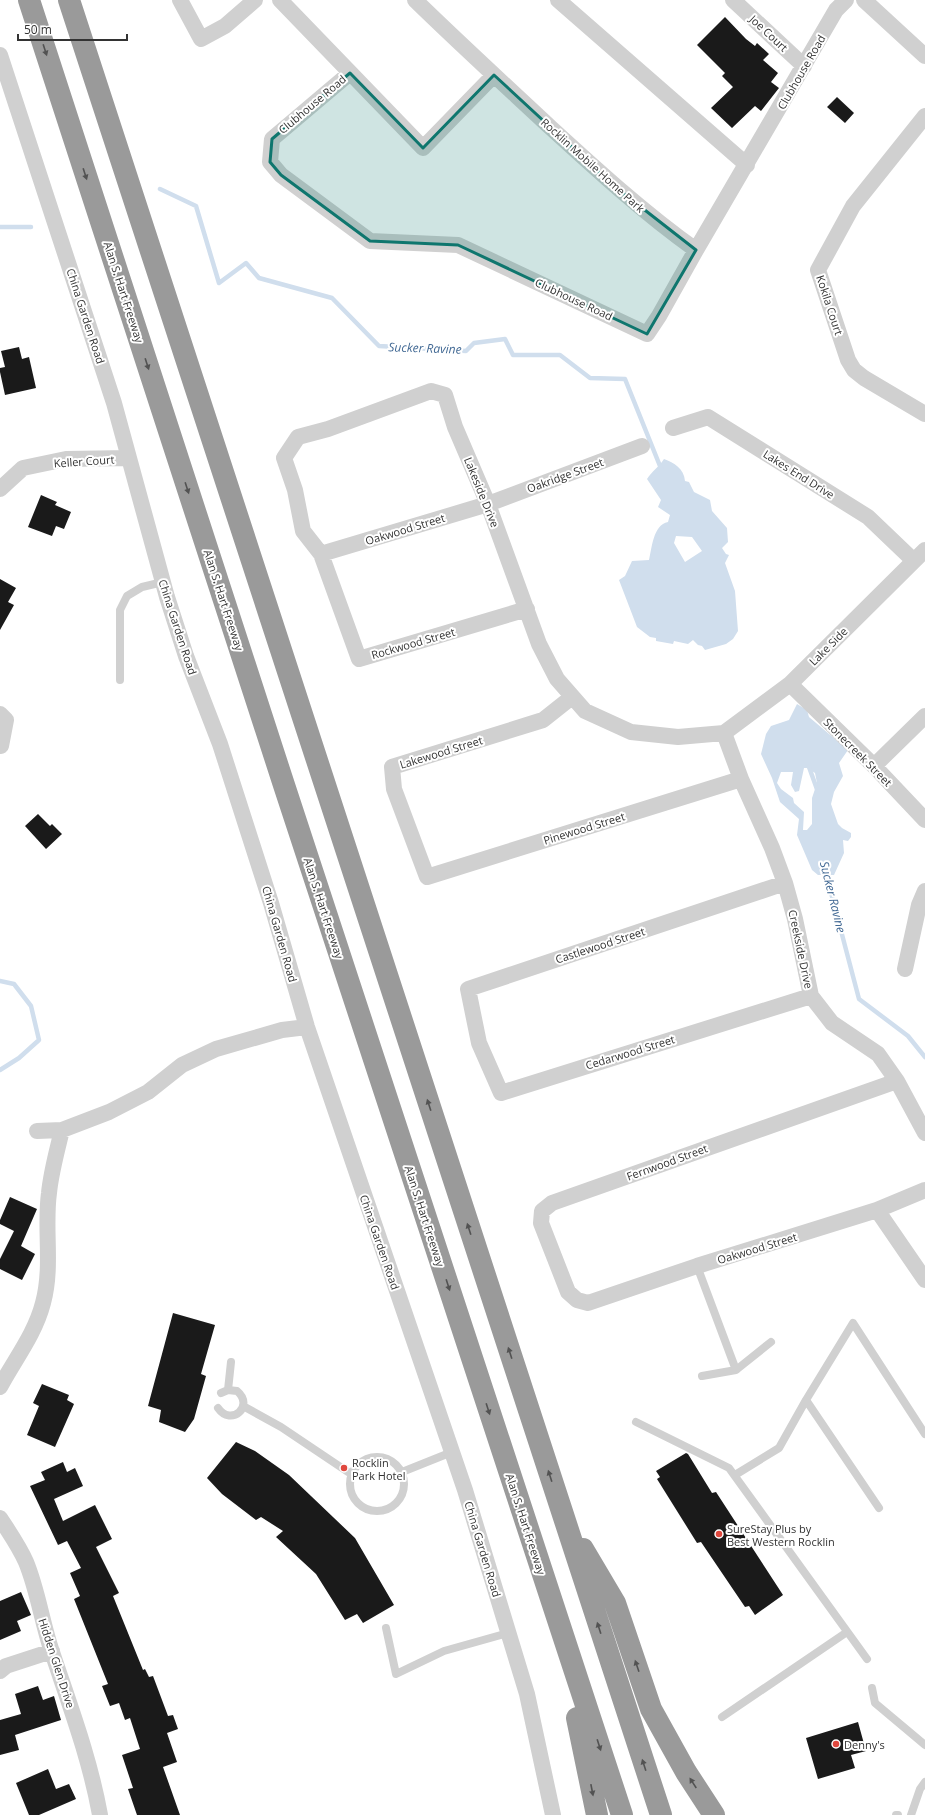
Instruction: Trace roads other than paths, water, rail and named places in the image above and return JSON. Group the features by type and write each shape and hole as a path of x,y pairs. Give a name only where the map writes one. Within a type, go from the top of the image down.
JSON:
{"highway":[{"name":"Alan S. Hart Freeway","path":"29,0 622,1815"},
{"path":"69,0 661,1815"},
{"path":"562,1513 615,1603 651,1709 686,1772 714,1815"},
{"path":"547,1588 587,1764 597,1815"}],"street":[{"path":"180,0 201,39 225,26 255,0"},
{"path":"280,0 423,148 494,75"},
{"name":"Rocklin Mobile Home Park","path":"415,0 614,186 658,223 696,250"},
{"path":"558,0 747,165"},
{"name":"Joe Court","path":"733,0 804,66"},
{"name":"Clubhouse Road","path":"350,73 272,139 270,162 281,175 370,241 458,245 647,334 660,316 696,250 747,165 836,10 846,0"},
{"path":"864,0 925,56"},
{"name":"China Garden Road","path":"0,55 114,403 163,582 186,656 220,744 269,896 306,1027 452,1452 527,1694 553,1815"},
{"name":"Kokila Court","path":"925,116 853,206 818,270 848,360 854,370 864,378 925,414"},
{"name":"Lakeside Drive","path":"321,554 303,531 295,490 284,458 298,438 328,429 431,391 445,395 455,427 488,504 539,644 556,679 585,712 631,732 678,737 724,733"},
{"name":"Lakes End Drive","path":"673,428 708,417 868,517 919,555"},
{"name":"Oakridge Street","path":"488,504 642,446"},
{"name":"Keller Court","path":"0,490 23,468 66,459 129,458"},
{"name":"Oakwood Street","path":"321,554 488,504"},
{"name":"Rockwood Street","path":"321,554 360,659 527,609"},
{"name":"Lake Side","path":"724,733 790,684 919,555"},
{"name":"Stonecreek Street","path":"790,684 874,766 925,820"},
{"name":"Lakewood Street","path":"426,877 394,789 392,767 543,720 572,697"},
{"path":"0,714 6,720 1,746"},
{"path":"874,766 925,716"},
{"name":"Creekside Drive","path":"724,733 741,780 772,848 785,883 795,918 811,996 832,1023 878,1054 897,1081 925,1133"},
{"name":"Pinewood Street","path":"426,877 741,780"},
{"name":"Castlewood Street","path":"478,1043 468,989 785,883"},
{"path":"905,969 919,905 925,891"},
{"name":"Cedarwood Street","path":"478,1043 501,1093 811,996"},
{"path":"37,1131 62,1130 109,1112 148,1092 182,1064 216,1049 282,1030 306,1027"},
{"name":"Fernwood Street","path":"588,1304 577,1300 568,1292 541,1223 542,1211 552,1203 897,1081"},
{"path":"0,1387 23,1350 34,1328 43,1302 48,1272 48,1194 62,1130"},
{"name":"Oakwood Street","path":"588,1304 697,1266 877,1210 925,1190"},
{"path":"877,1210 925,1280"},
{"name":"Hidden Glen Drive","path":"0,1518 14,1538 26,1562 52,1651 69,1697 100,1815"},
{"path":"0,1671 6,1666 52,1651"}],"lane":[{"path":"120,680 120,610 127,596 142,587 163,582"},
{"path":"697,1266 736,1370"},
{"path":"735,1475 779,1448 806,1400 853,1323 925,1434"},
{"path":"702,1376 736,1370 771,1342"},
{"path":"218,1408 223,1413 231,1416 238,1413 243,1406 244,1402 237,1391 225,1391 231,1362"},
{"path":"806,1400 879,1508"},
{"path":"243,1406 281,1427 351,1474"},
{"path":"636,1422 729,1468 867,1659"},
{"path":"402,1472 452,1452"},
{"path":"376,1456 387,1458 396,1463 402,1472 404,1483 403,1493 397,1503 388,1509 378,1511 367,1510 358,1504 351,1495 349,1484 351,1474 357,1464 365,1458 376,1456"},
{"path":"386,1628 396,1674 444,1651 508,1633"},
{"path":"722,1717 847,1632"},
{"path":"872,1688 875,1703 925,1745"},
{"path":"911,1815 920,1789 925,1782"}],"water":[{"path":"664,459 681,469 685,481 689,482 694,492 710,500 712,511 727,528 728,542 722,548 726,554 729,555 725,563 735,591 738,631 733,639 726,644 705,650 693,640 688,644 674,641 673,644 656,641 656,638 650,637 637,627 619,580 625,576 632,561 649,560 652,543 656,532 663,524 668,522 670,515 658,507 661,500 647,479","holes":["676,536 692,537 702,551 685,562 674,543"]},
{"path":"797,704 807,710 809,717 848,750 839,763 843,776 834,792 831,804 838,824 851,833 851,837 848,841 843,840 844,853 834,875 818,875 812,870 797,835 799,819 780,802 772,778 761,754 766,734 771,726 789,720","holes":["804,768 808,768 810,775 812,771 815,773 817,783 812,798 812,824 807,830 803,830 804,812 794,803 793,798 781,789 777,783 781,772 793,772 791,785 795,792 799,791"]}],"waterway":[{"name":"Sucker Ravine","path":"160,189 196,206 219,283 246,263 259,278 332,298 379,346 466,351 474,343 505,339 513,355 560,355 590,378 625,379 662,471"},
{"name":"Sucker Ravine","path":"0,227 31,227"},
{"name":"Sucker Ravine","path":"809,767 818,792"},
{"name":"Sucker Ravine","path":"825,870 859,999 908,1036 925,1057"},
{"path":"0,981 14,984 31,1006 39,1040 19,1058 0,1070"}],"place":[{"name":"Rocklin Park Hotel","path":"344,1468"},
{"name":"SureStay Plus by Best Western Rocklin","path":"719,1534"},
{"name":"Denny's","path":"836,1744"}]}
